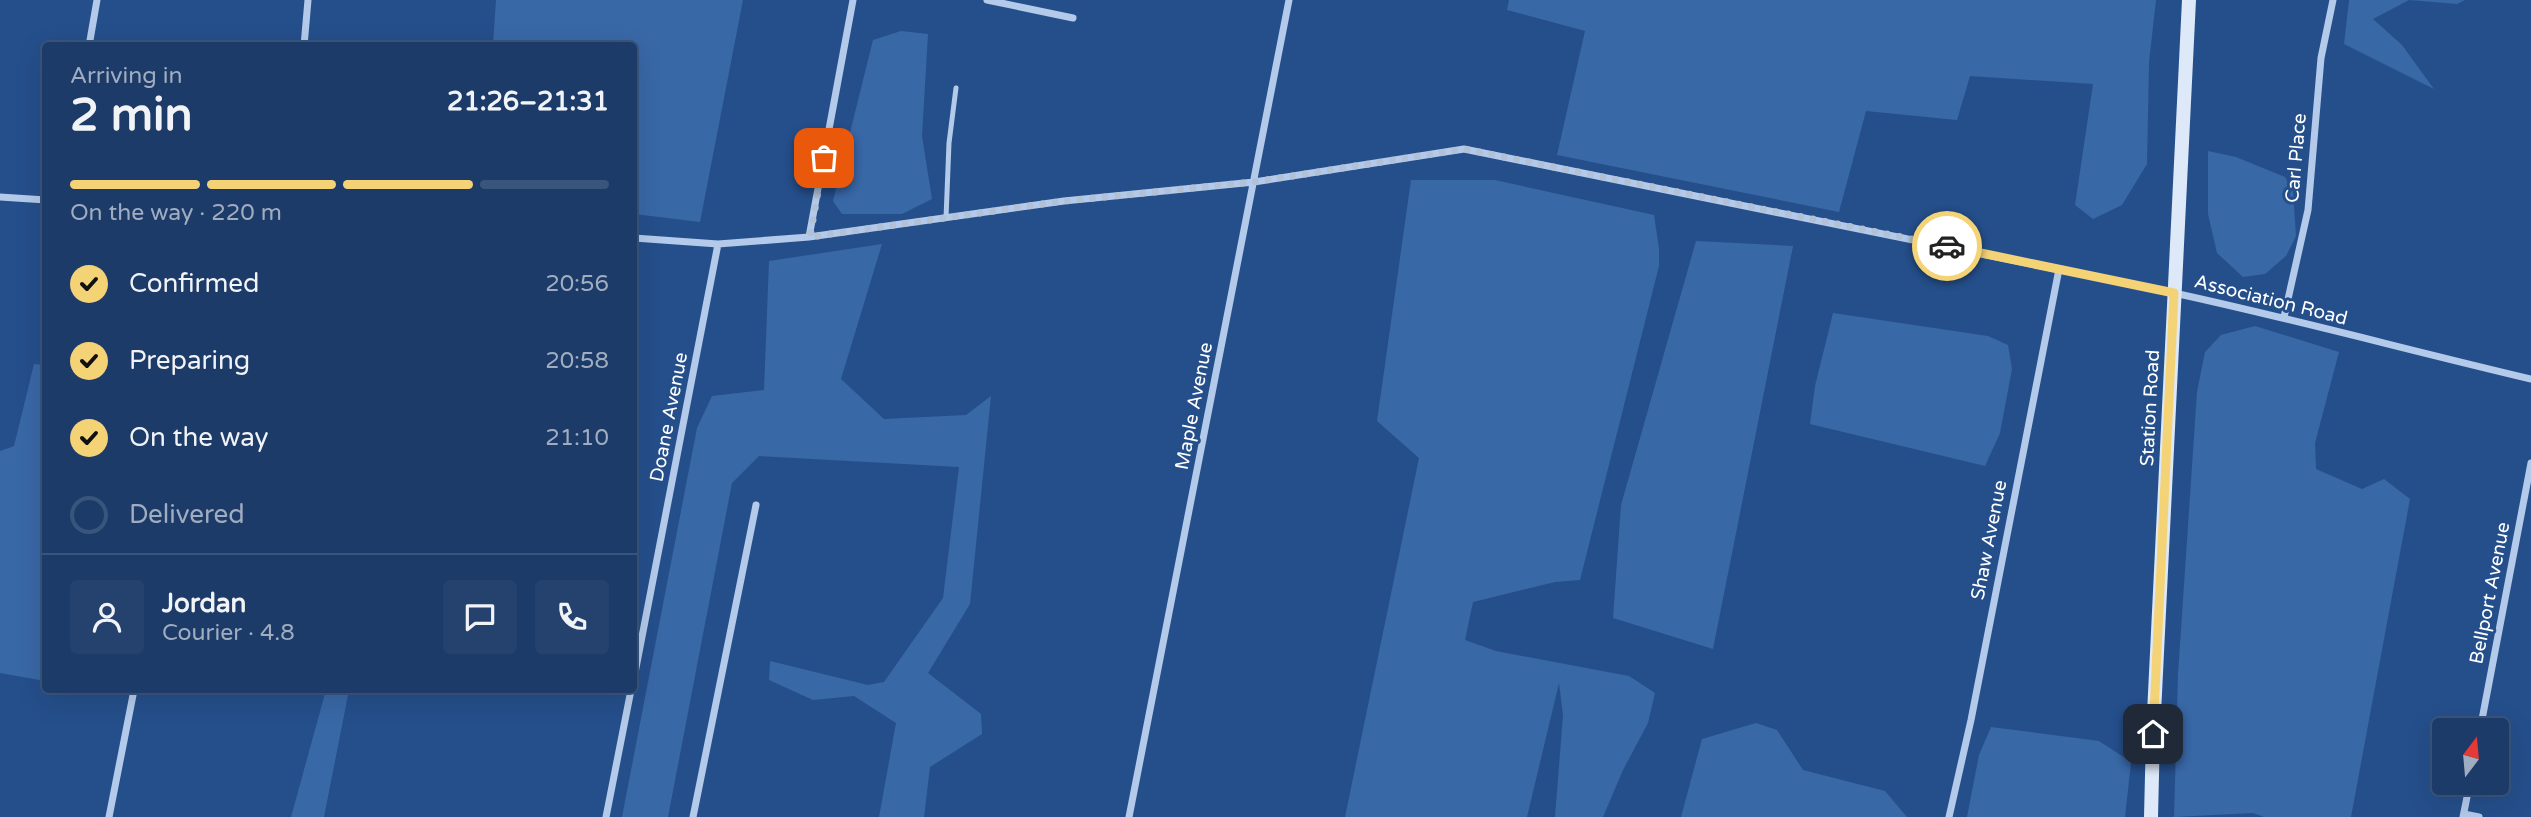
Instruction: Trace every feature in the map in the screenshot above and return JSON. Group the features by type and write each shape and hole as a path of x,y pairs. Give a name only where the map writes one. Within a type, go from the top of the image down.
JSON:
{"main road":[{"name":"Station Road","path":"2151,817 2189,0"}],"street":[{"path":"90,42 97,0"},
{"path":"303,42 308,0"},
{"path":"810,237 853,0"},
{"path":"987,0 1073,18"},
{"name":"Maple Avenue","path":"1129,817 1289,0"},
{"name":"Carl Place","path":"2284,317 2308,209 2321,58 2333,0"},
{"name":"Association Road","path":"637,238 718,244 810,237 1064,201 1254,182 1464,149 2059,268 2284,317 2363,340 2531,379"},
{"path":"0,197 42,200"},
{"name":"Doane Avenue","path":"637,662 718,244"},
{"name":"Shaw Avenue","path":"1949,817 2059,268"},
{"name":"Bellport Avenue","path":"2482,718 2531,463"},
{"path":"693,817 756,505"},
{"path":"109,817 133,693"},
{"path":"606,817 630,693"},
{"path":"2467,795 2463,815 2479,817"}],"lane":[{"path":"946,218 949,143 956,88"}],"shaded area":[{"path":"496,0 743,0 700,222 637,214 637,42 493,42"},
{"path":"1509,0 2156,0 2149,62 2147,164 2122,205 2093,219 2075,205 2093,84 1970,76 1957,120 1866,111 1839,212 1557,155 1585,31 1507,10"},
{"path":"2349,0 2409,0 2373,19 2402,45 2434,89 2344,44"},
{"path":"2409,0 2465,0 2457,4"},
{"path":"901,31 928,34 922,136 932,199 902,214 842,214 833,201 873,40"},
{"path":"2208,151 2236,157 2285,177 2293,191 2296,236 2286,256 2265,274 2243,277 2217,253 2208,214"},
{"path":"1411,180 1495,180 1654,215 1659,266 1580,580 1555,582 1473,602 1465,640 1496,651 1629,676 1655,693 1648,723 1623,770 1603,817 1555,817 1563,715 1559,683 1527,817 1345,817 1419,458 1377,421"},
{"path":"1696,241 1793,246 1713,649 1613,618 1621,505"},
{"path":"882,244 841,379 884,419 966,415 991,396 970,604 928,673 981,714 982,734 930,767 924,817 879,817 896,723 854,696 813,700 769,680 770,661 868,685 884,682 943,598 959,467 759,456 732,483 668,817 622,817 697,428 712,396 764,390 769,261"},
{"path":"1833,313 1988,336 2008,345 2012,369 2000,433 1985,466 1810,424 1815,386"},
{"path":"2255,326 2339,352 2315,443 2316,469 2362,489 2384,479 2410,499 2351,817 2264,817 2253,813 2174,817 2178,674 2197,392 2205,352 2221,335"},
{"path":"34,364 42,365 42,680 0,673 0,451 14,446"},
{"path":"325,693 348,693 324,817 291,817"},
{"path":"1756,723 1777,730 1803,770 1885,791 1907,817 1681,817 1702,739"},
{"path":"1991,727 2099,741 2131,762 2125,817 1967,817 1979,755"}],"way so far":[{"path":"824,158 810,237 1064,201 1254,182 1464,149 1947,246"}],"route":[{"path":"1947,246 2174,293 2153,734"}]}
